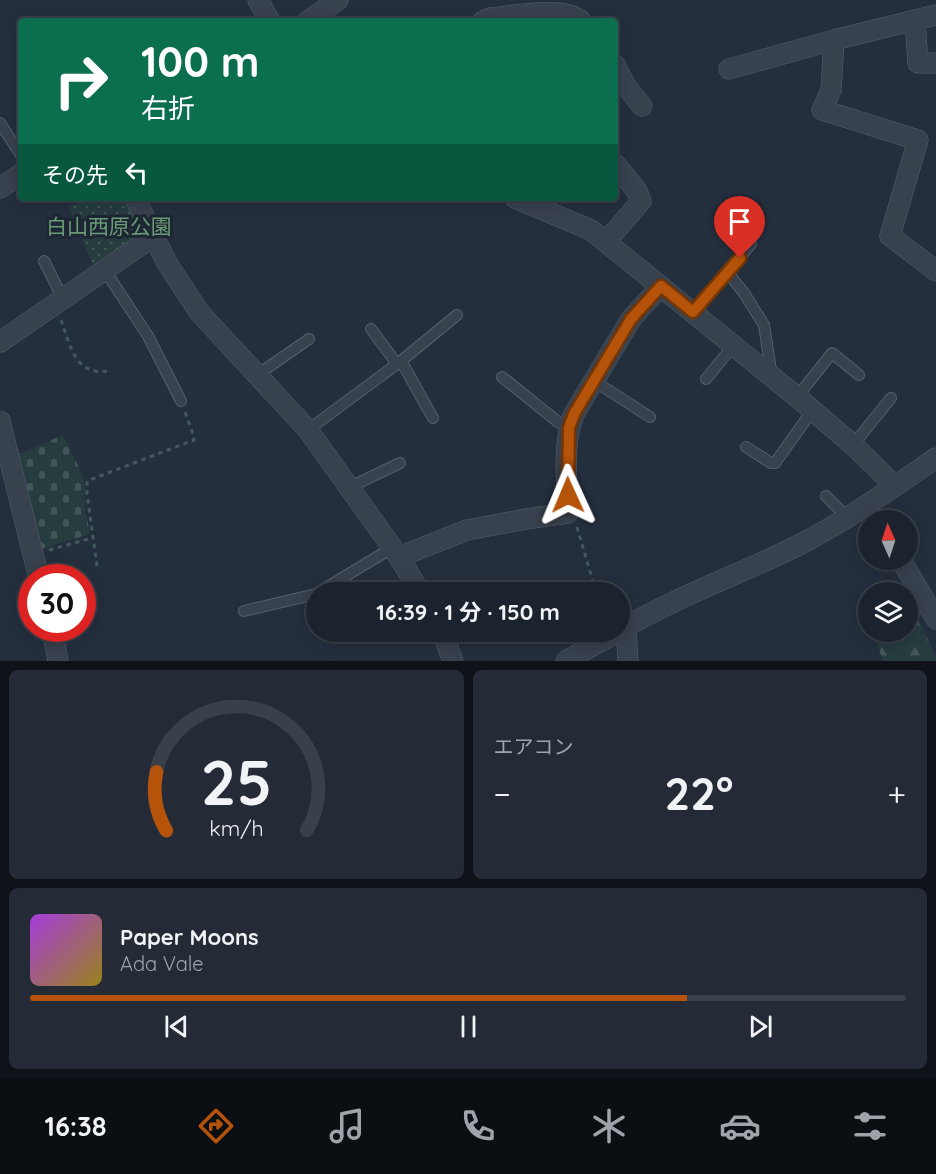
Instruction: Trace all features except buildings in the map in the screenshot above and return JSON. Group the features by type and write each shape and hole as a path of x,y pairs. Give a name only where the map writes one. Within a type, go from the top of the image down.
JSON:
{"street":[{"path":"258,0 268,18"},
{"path":"315,18 333,10"},
{"path":"490,18 546,13 570,14 576,18"},
{"path":"729,69 926,13 918,63 936,63"},
{"path":"834,40 831,90 822,110 918,140 890,236 936,271"},
{"path":"618,71 625,86 642,106"},
{"path":"606,242 641,201 637,191 618,168"},
{"path":"0,188 18,176"},
{"path":"136,201 167,263 199,312 308,430 396,552 414,582"},
{"path":"522,201 591,230 797,397 853,445 895,486"},
{"path":"0,342 154,236"},
{"path":"396,552 467,530 568,513 569,428 574,414 631,319 661,286"},
{"path":"1,427 35,564"},
{"path":"874,510 895,486 936,458"},
{"path":"630,624 799,545 847,517 858,515"},
{"path":"907,570 936,619"},
{"path":"55,642 58,661"},
{"path":"446,642 453,661"},
{"path":"567,661 586,655 604,642"},
{"path":"624,642 628,661"}],"lane":[{"path":"0,123 18,150"},
{"path":"693,312 751,244"},
{"path":"44,261 58,302"},
{"path":"104,269 148,336 181,401"},
{"path":"728,273 764,325 772,377"},
{"path":"308,430 457,315"},
{"path":"371,329 399,362 433,418"},
{"path":"258,375 309,339"},
{"path":"706,379 733,346"},
{"path":"797,397 832,353 859,375"},
{"path":"502,377 558,422 569,428"},
{"path":"594,381 650,417"},
{"path":"853,445 891,398"},
{"path":"746,447 771,463 775,463 812,411"},
{"path":"350,488 400,463"},
{"path":"826,496 847,517"},
{"path":"339,582 396,552"},
{"path":"244,611 306,596"}],"path":[{"path":"58,302 76,359 86,369 98,373 108,371"},
{"path":"97,566 87,481 194,440 181,401"},
{"path":"568,513 574,518 593,582"},
{"path":"33,555 93,538"}],"green space":[{"name":"白山西原公園","path":"83,201 129,201 146,237 95,269 68,207"},
{"path":"63,435 85,485 85,508 90,534 41,549 17,455"},
{"path":"918,618 936,656 936,661 883,661 876,642 918,642"}],"route":[{"path":"568,495 569,428 574,414 631,319 661,286 693,312 740,258"}]}
